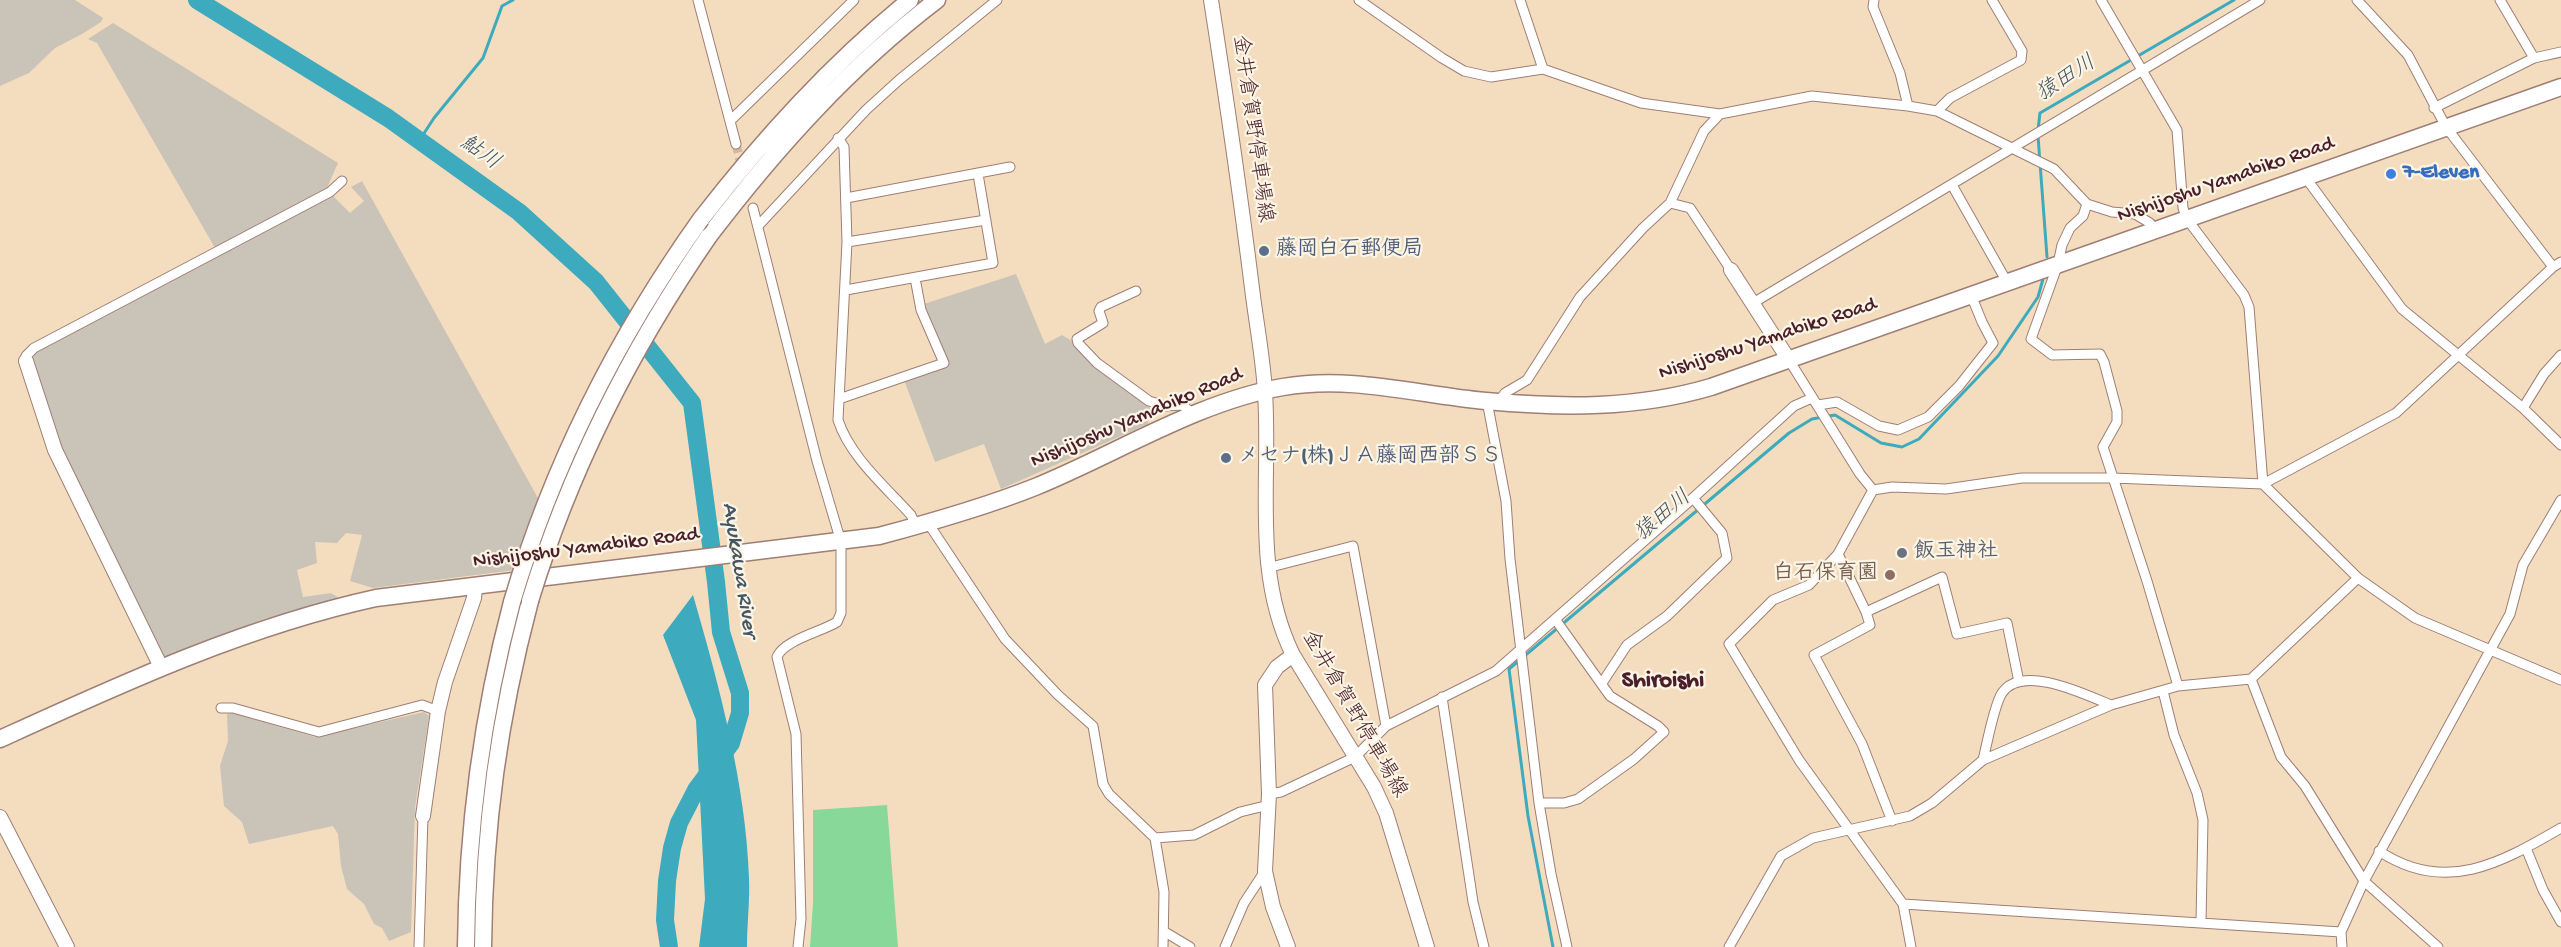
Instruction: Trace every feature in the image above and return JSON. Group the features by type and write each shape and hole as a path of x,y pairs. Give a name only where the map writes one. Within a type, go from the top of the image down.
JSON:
{"highway":[{"path":"466,947 468,880 476,783 490,691 512,602 549,492 595,391 642,306 701,219 785,117 852,50 910,0"},
{"path":"483,947 484,894 492,786 507,694 530,601 554,529 597,426 661,308 709,236 797,128 871,56 937,0"},
{"name":"Nishijoshu Yamabiko Road","path":"0,738 161,667 274,624 324,609 376,598 879,536 922,525 1034,487 1196,415 1243,397 1282,387 1336,382 1367,384 1493,401 1565,406 1616,405 1673,399 2561,87"}],"street":[{"path":"698,0 736,144"},
{"path":"730,121 854,0"},
{"path":"758,226 838,138 899,80 998,0"},
{"name":"金井倉賀野停車場線","path":"1211,0 1239,180 1265,391 1264,533 1267,568 1278,620 1293,656 1386,813 1427,947"},
{"path":"1359,0 1442,58 1464,70 1491,76 1543,69 1641,103 1720,114 1812,96 1937,111 2054,169 2087,204 2112,212 2135,214 2150,223 2153,230"},
{"path":"1520,0 1543,69"},
{"path":"1874,0 1873,7 1900,73 1908,106"},
{"path":"1937,111 1950,98 2021,60 2022,51 1992,0"},
{"path":"2101,0 2177,130 2183,208 2187,219 2244,295 2250,307 2263,484 2358,578 2415,618 2561,680"},
{"path":"1753,303 2260,0"},
{"path":"1873,490 1892,487 1946,489 2022,478 2113,478 2263,484 2396,413 2557,265 2446,128 2408,56 2357,0"},
{"path":"2499,0 2534,58"},
{"path":"2434,108 2534,58 2561,52"},
{"path":"1567,947 1539,803 1493,401 1527,380 1580,297 1643,228 1670,203 1704,131 1720,114"},
{"path":"838,138 844,147 847,242 838,420 841,431 853,450 922,525 1005,639 1058,695 1093,726 1102,784 1109,794 1155,838 1164,892 1163,947"},
{"path":"846,198 1010,167"},
{"path":"846,290 993,263 978,174"},
{"path":"2306,178 2402,309 2460,354 2523,408 2561,445"},
{"path":"161,667 55,450 26,356 34,348 330,192 342,181"},
{"path":"1952,185 2007,282"},
{"path":"1670,203 1690,208 1753,303 1860,474 1873,490"},
{"path":"2087,204 2083,216 2070,228 2062,245 2058,264 2031,339 2052,355 2100,354 2117,411 2117,422 2103,447 2147,581 2178,686"},
{"path":"753,208 817,461 841,542 841,613 837,622 789,644 780,650 777,657 796,734 801,919 798,947"},
{"path":"847,242 986,220"},
{"path":"839,399 944,363 921,310 915,278"},
{"path":"1136,291 1101,307 1099,311 1103,323 1077,339 1078,343 1097,363 1149,401 1165,406 1182,405 1196,415"},
{"path":"1155,838 1194,835 1355,758 1386,726 1496,671 1522,651 1694,500 1794,406 1815,401 1837,402 1879,426 1898,430 1928,417 1959,386 1993,343 1971,295"},
{"path":"2523,408 2544,374 2561,355"},
{"path":"1873,490 1838,554 1809,585 1773,600 1729,644 1799,760 1903,904 1911,947"},
{"path":"1602,683 1628,645 1667,616 1727,558 1722,533 1694,500"},
{"path":"2342,947 2341,932 2364,881 2511,614 2523,565 2561,500"},
{"path":"1267,568 1353,546 1386,726"},
{"path":"1838,554 1870,625 1814,655 1862,744 1893,821"},
{"path":"1866,612 1942,577 1957,634 2007,623 2019,682"},
{"path":"1729,947 1781,856 1813,838 1910,816 1932,802 1983,760 2110,705 2178,686 2251,679 2358,578"},
{"path":"419,947 423,816 438,711 445,682 476,587"},
{"path":"1539,803 1564,803 1578,799 1634,759 1664,732 1610,696 1556,621"},
{"path":"1288,947 1273,907 1265,871 1269,800 1265,685 1277,667 1293,656"},
{"path":"2251,679 2281,757 2305,786 2364,881 2438,947"},
{"path":"1983,760 2001,694 2008,686 2019,682 2059,683 2110,705"},
{"path":"2163,691 2174,735 2197,793 2203,820 2201,922"},
{"path":"1442,697 1473,902 1484,947"},
{"path":"221,708 233,708 319,732 422,705 438,711"},
{"path":"0,817 67,947"},
{"path":"2379,851 2398,864 2447,873 2469,871 2494,864 2561,828"},
{"path":"2526,848 2543,890 2561,922"},
{"path":"1225,947 1244,903 1265,871"},
{"path":"1903,904 2341,932"},
{"path":"1165,932 1190,947"}],"shaded area":[{"path":"0,0 75,0 103,18 101,22 82,34 55,48 29,73 0,86"},
{"path":"113,23 338,163 327,188 215,248 97,43 88,39"},
{"path":"362,181 539,500 515,570 373,588 350,581 362,535 346,533 337,543 315,542 317,563 297,570 303,597 331,593 339,598 261,620 168,657 161,655 57,442 32,361 36,350 333,196 350,213 364,201 351,187"},
{"path":"1016,274 1045,344 1062,335 1072,341 1094,367 1150,408 1148,424 1001,489 984,444 935,462 904,380 948,365 924,304"},
{"path":"424,712 429,716 415,808 411,932 389,941 382,928 374,924 364,904 347,889 341,866 338,834 333,826 249,844 242,822 224,806 220,766 228,741 227,714 232,713 315,737"}],"green space":[{"path":"887,805 898,947 810,947 813,903 813,810"}],"water":[{"path":"693,595 730,735 743,807 749,878 747,947 699,947 705,899 696,720 663,635"}],"waterway":[{"name":"鮎川","path":"197,0 388,118 519,212 596,282 692,403 721,632 740,693 740,713 731,743 696,790 679,823 667,881 665,920 669,947"},
{"path":"419,141 434,118 483,58 502,6 513,0"},
{"name":"猿田川","path":"2038,130 2040,113 2234,0"},
{"name":"猿田川","path":"2038,136 2047,257"},
{"name":"猿田川","path":"1553,947 1528,816 1509,669 1789,433 1812,419 1835,415 1881,443 1902,447 1919,439 1998,356 2038,297 2043,279"}],"tunnel":[{"path":"736,144 742,168"}],"place":[{"name":"7-Eleven","path":"2391,174"},
{"name":"藤岡白石郵便局","path":"1264,251"},
{"name":"メセナ(株)ＪＡ藤岡西部ＳＳ","path":"1226,458"},
{"name":"飯玉神社","path":"1902,553"},
{"name":"白石保育園","path":"1890,575"}],"district":[{"name":"Shiroishi","path":"1663,682"}],"water label":[{"name":"Ayukawa River","path":"738,570"}]}
